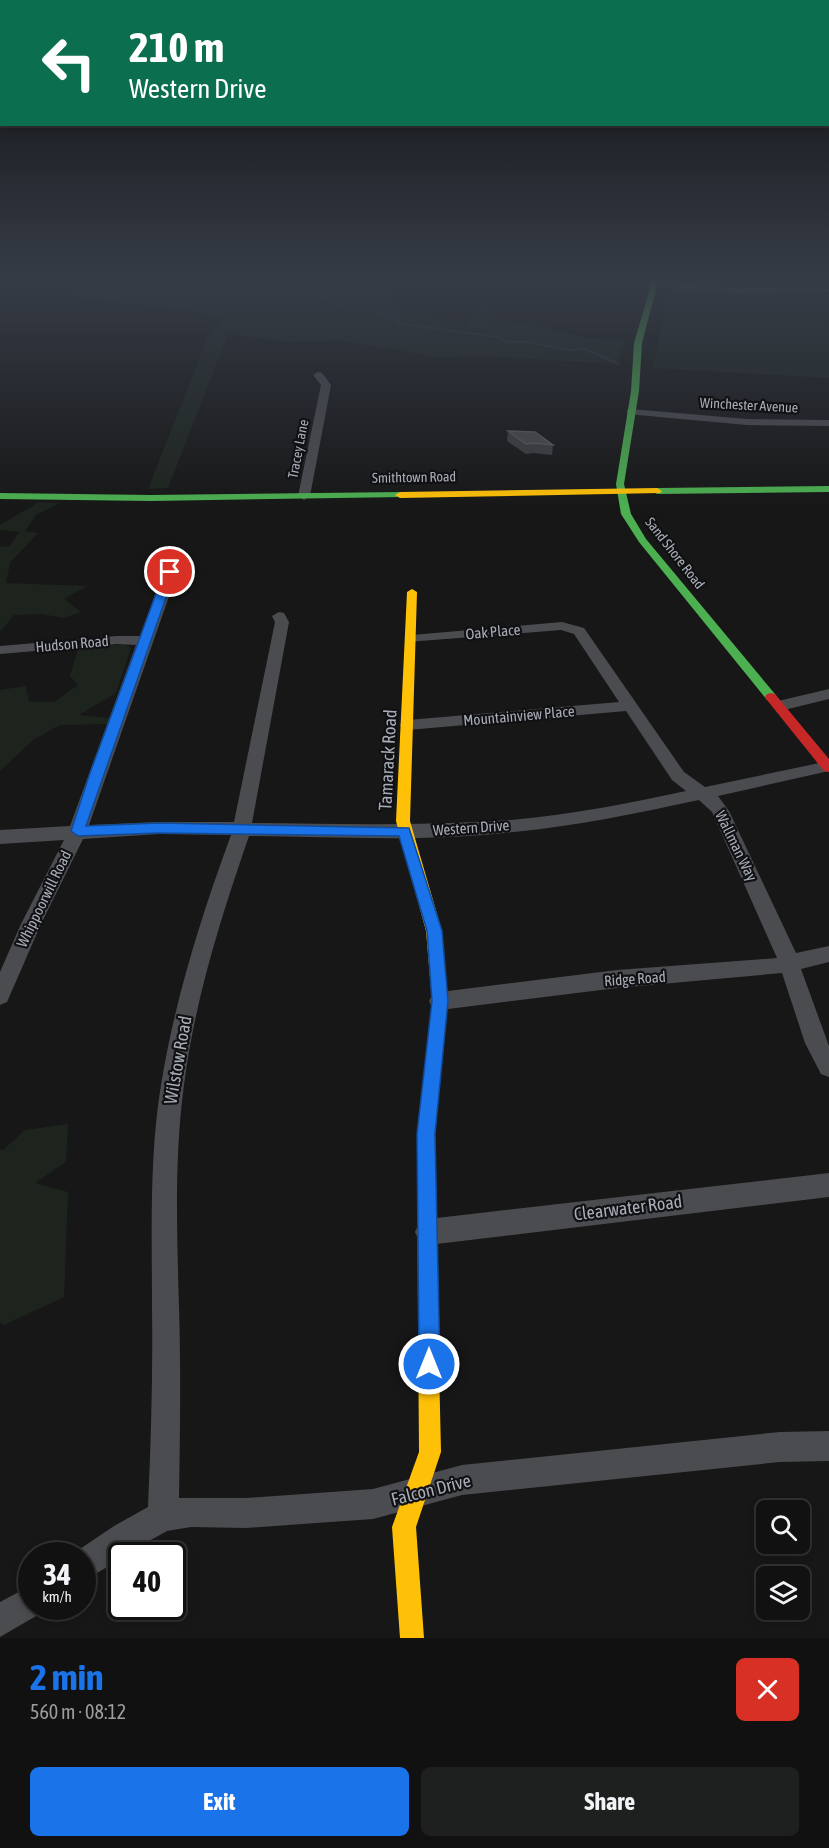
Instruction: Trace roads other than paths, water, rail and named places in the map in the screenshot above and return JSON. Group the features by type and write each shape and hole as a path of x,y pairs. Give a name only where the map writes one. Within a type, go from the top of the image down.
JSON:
{"street":[{"name":"Sand Shore Road","path":"637,354 620,490 626,512 642,540 828,767"},
{"name":"Tracey Lane","path":"304,496 326,385 318,375"},
{"name":"Winchester Avenue","path":"631,412 759,423 829,423"},
{"name":"Smithtown Road","path":"0,496 304,496 829,489"},
{"name":"Whippoorwill Road","path":"0,996 31,924 78,831 173,565"},
{"name":"Tamarack Road","path":"412,592 412,639 409,651 403,821 434,931 440,1001 426,1134 430,1452 427,1469 406,1513 404,1527 412,1638"},
{"name":"Wilstow Road","path":"163,1516 167,1398 164,1196 171,1086 198,966 227,867 242,829 282,621 279,616"},
{"name":"Oak Place","path":"412,639 562,626 573,628"},
{"name":"Wallman Way","path":"573,628 579,632 678,776 714,802 720,811 783,945 816,1043 829,1066"},
{"name":"Hudson Road","path":"0,650 117,640 144,641"},
{"path":"780,706 829,694"},
{"name":"Mountainview Place","path":"408,725 631,706"},
{"name":"Western Drive","path":"0,837 159,828 405,831 514,826 703,795 828,767"},
{"name":"Ridge Road","path":"440,1001 617,979 774,967 829,954"},
{"name":"Clearwater Road","path":"428,1232 829,1185"},
{"name":"Falcon Drive","path":"96,1557 163,1516 191,1512 246,1513 373,1504 390,1502 416,1492 462,1480 780,1448 829,1446"},
{"path":"0,1621 18,1609"}],"waterway":[{"path":"597,354 619,364"}]}
